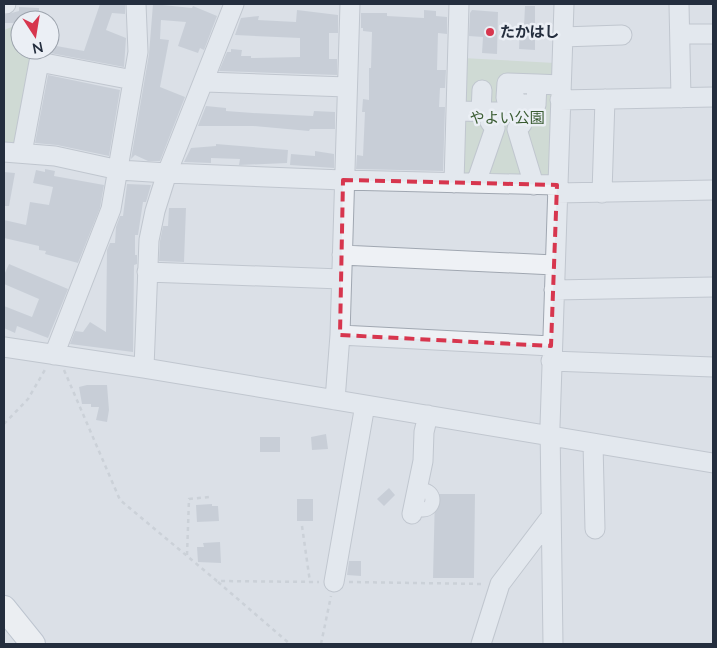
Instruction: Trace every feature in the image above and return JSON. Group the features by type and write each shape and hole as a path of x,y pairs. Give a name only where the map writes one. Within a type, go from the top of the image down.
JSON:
{"main road":[{"path":"4,608 33,644"}],"street":[{"path":"56,355 111,209 138,52 136,4"},
{"path":"144,368 149,240 167,173 205,82 234,4"},
{"path":"335,400 340,335 343,180 350,4"},
{"path":"454,183 459,4"},
{"path":"553,644 549,436 564,4"},
{"path":"679,4 681,98"},
{"path":"680,34 713,34"},
{"path":"562,37 622,35"},
{"path":"22,153 39,62 133,80"},
{"path":"205,82 347,86"},
{"path":"534,185 519,111 506,98 507,83 537,84 561,93 605,99 713,97"},
{"path":"456,112 488,117 519,111 536,104 537,84"},
{"path":"476,183 488,117 482,90"},
{"path":"602,193 605,99"},
{"path":"4,152 55,156 119,170 167,173 534,185 602,193 713,190"},
{"path":"342,255 554,265"},
{"path":"147,272 341,279"},
{"path":"554,290 713,287"},
{"path":"340,335 713,367"},
{"path":"4,347 144,368 713,463"},
{"path":"334,582 365,405"},
{"path":"417,501 428,415"},
{"path":"593,443 595,530"},
{"path":"481,644 500,584 550,518"}],"path":[{"path":"4,424 28,399 56,355"},
{"path":"56,355 120,500 290,644"},
{"path":"187,555 187,504 189,499 209,497"},
{"path":"302,526 310,582"},
{"path":"217,581 500,584"},
{"path":"321,644 334,582"}],"highlighted area":[{"path":"343,180 557,185 551,346 340,335"}],"green space":[{"path":"10,28 10,60 33,60 17,147 4,146 4,30"},
{"name":"やよい公園","path":"462,58 555,63 552,176 463,178"}],"building":[{"path":"100,4 125,4 125,14 112,13 106,30 126,38 124,67 60,55 60,47 84,51"},
{"path":"153,4 192,8 193,6 217,16 204,50 200,48 198,53 178,46 186,22 161,20 160,39 169,40 160,87 185,97 160,161 148,161 135,155 131,159 149,54"},
{"path":"525,6 535,6 535,50 519,49 520,27 524,27"},
{"path":"19,7 39,8 39,10 19,10"},
{"path":"297,10 338,15 338,33 329,33 329,59 337,59 337,75 219,71 227,52 231,52 231,49 242,50 241,56 251,56 251,58 300,57 300,38 235,35 241,18 259,16 258,20 296,22"},
{"path":"424,10 436,11 436,16 447,17 447,34 438,33 437,70 446,70 445,88 440,88 439,107 445,107 443,171 356,169 357,155 363,156 365,112 362,112 363,99 369,100 369,68 371,68 372,32 363,31 363,28 361,28 361,13 387,13 387,16 424,18"},
{"name":"たかはし","path":"472,10 498,12 497,54 482,53 483,37 469,36 470,13"},
{"path":"10,13 10,23 4,23 4,15"},
{"path":"48,75 120,90 109,156 57,145 35,143"},
{"path":"206,106 226,108 226,111 313,116 314,111 335,112 335,129 310,129 309,131 253,126 198,126"},
{"path":"216,144 288,150 287,163 239,165 240,159 211,158 211,163 184,162 191,148 216,146"},
{"path":"315,151 334,154 334,168 290,165 291,154 315,156"},
{"path":"45,169 55,171 54,176 104,185 100,208 78,263 45,254 46,251 39,250 39,246 4,238 4,220 26,225 30,202 49,205 53,187 33,183 36,170 45,172"},
{"path":"4,172 15,173 9,206 4,206"},
{"path":"127,184 151,185 146,202 143,202 138,235 135,235 137,264 134,265 133,352 70,344 75,331 83,332 90,322 106,332 107,250 110,243 115,243 116,227 120,216 123,216"},
{"path":"169,208 186,208 184,262 159,261 160,241 163,226 168,226"},
{"path":"9,264 68,289 48,338 17,326 15,333 4,328 4,306 32,317 39,299 4,284 4,275"},
{"path":"107,385 109,410 107,422 96,420 99,407 91,407 91,404 82,404 79,387"},
{"path":"326,434 328,449 312,450 311,437"},
{"path":"260,437 280,437 280,452 260,452"},
{"path":"389,488 395,495 384,506 377,499"},
{"path":"435,494 475,494 474,578 433,578"},
{"path":"297,499 313,499 313,521 297,521"},
{"path":"212,504 212,506 218,506 219,521 197,522 196,505"},
{"path":"220,542 221,563 198,562 197,547 204,547 203,543"},
{"path":"349,561 361,561 361,576 347,575"}],"place":[{"name":"たかはし","path":"490,32"}]}
